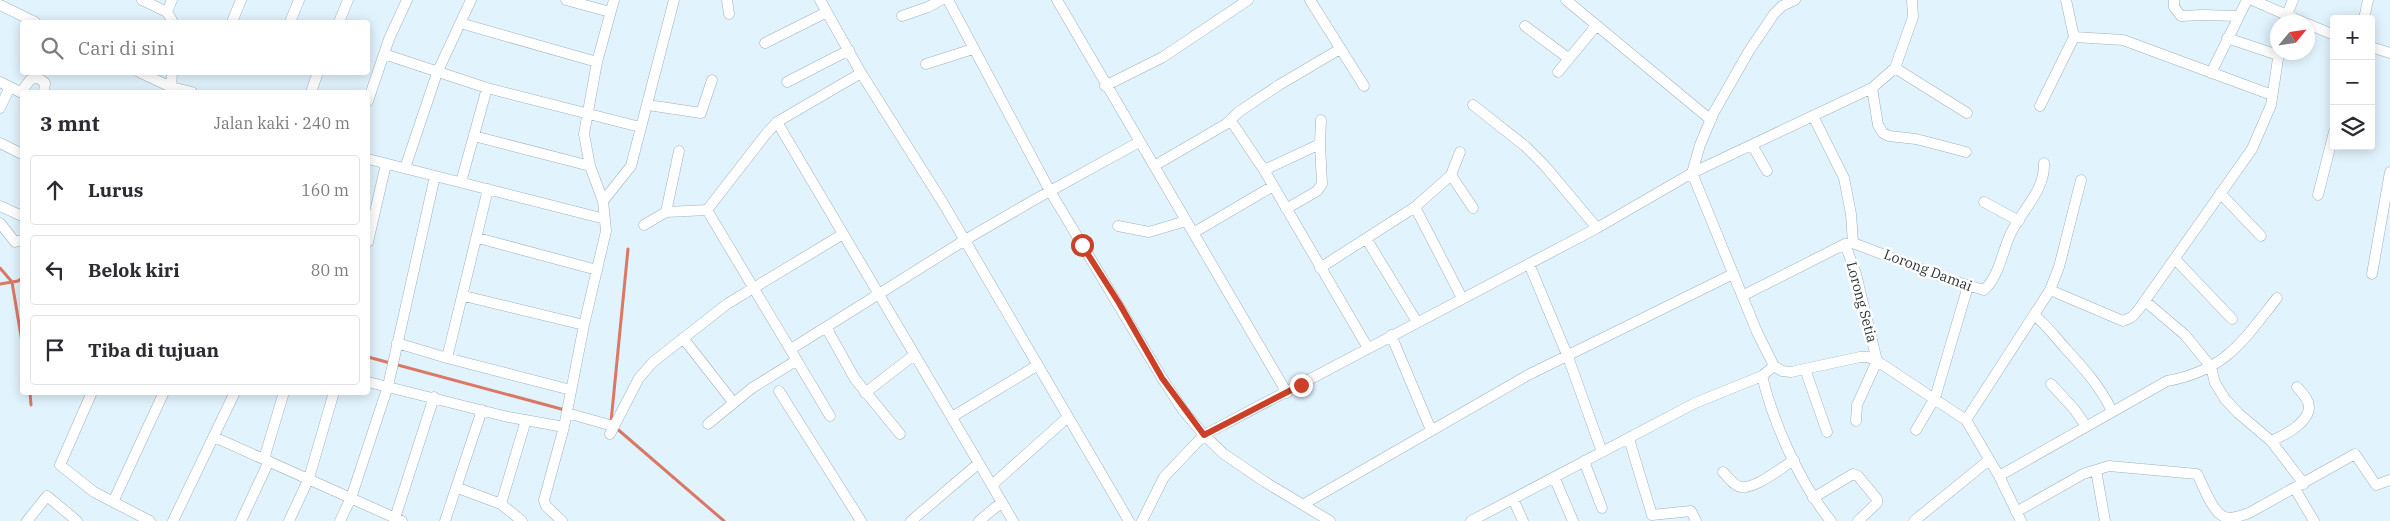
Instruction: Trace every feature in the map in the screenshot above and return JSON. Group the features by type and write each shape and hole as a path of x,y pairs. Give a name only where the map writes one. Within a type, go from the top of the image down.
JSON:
{"street":[{"path":"142,0 167,12 172,20"},
{"path":"167,12 172,0"},
{"path":"233,20 241,0"},
{"path":"291,20 299,0"},
{"path":"340,20 348,0"},
{"path":"370,95 384,54 407,0"},
{"path":"405,168 436,73 471,0"},
{"path":"566,0 610,12"},
{"path":"562,521 546,506 544,500 564,427 584,325 606,231 603,201 590,166 584,134 597,62 614,0"},
{"path":"603,201 631,166 674,0"},
{"path":"727,0 729,14"},
{"path":"820,0 861,73 965,240 1129,521"},
{"path":"902,16 928,7 941,0"},
{"path":"948,0 1050,191 1162,378 1204,435 1232,460 1330,521"},
{"path":"1105,86 1163,57 1248,0"},
{"path":"1310,0 1364,86"},
{"path":"1566,0 1711,120"},
{"path":"1793,0 1782,6 1774,14 1749,52 1711,120 1700,145 1692,173 1742,296 1774,366 1782,371 1805,369 1868,357 1935,398 1966,420 1999,476 2018,518 2083,474 2109,466 2197,474 2214,507 2223,517 2232,520 2249,513 2355,454 2376,485 2390,480"},
{"path":"1142,521 1164,477 1204,435 1529,264 1692,173 1872,88 1895,68 1913,18 1912,0"},
{"path":"2040,106 2074,36 2066,0"},
{"path":"2174,0 2177,14 2184,17 2203,15 2238,16"},
{"path":"2211,73 2247,0"},
{"path":"2252,0 2278,15"},
{"path":"2287,15 2293,0"},
{"path":"2365,15 2368,0"},
{"path":"1060,1 1105,86 1154,166 1286,393"},
{"path":"0,4 30,20"},
{"path":"765,43 827,12"},
{"path":"460,23 597,62"},
{"path":"1526,26 1568,58"},
{"path":"1558,72 1596,26"},
{"path":"2315,27 2330,33"},
{"path":"2074,36 2123,40 2272,95"},
{"path":"2228,38 2270,51"},
{"path":"2375,48 2390,53"},
{"path":"926,64 973,49"},
{"path":"1154,166 1231,120 1279,85 1340,49"},
{"path":"787,82 849,50"},
{"path":"384,54 436,73 487,88 586,115 640,127"},
{"path":"2050,290 2123,321 2132,317 2252,149 2271,105 2277,60"},
{"path":"1895,68 1967,113"},
{"path":"644,225 666,212 707,210 777,122 861,73"},
{"path":"144,75 171,90 172,75"},
{"path":"312,90 317,75"},
{"path":"24,90 30,80 37,77 45,83 44,90"},
{"path":"648,105 701,113 712,80"},
{"path":"0,82 20,92"},
{"path":"0,108 10,87"},
{"path":"461,182 487,88"},
{"path":"1872,88 1878,125 1883,133 1889,136 1916,139 1966,152"},
{"path":"1473,105 1525,146 1545,166 1596,228"},
{"name":"Lorong Setia","path":"1813,116 1844,178 1851,214 1849,244 1877,362"},
{"path":"1231,120 1264,170 1368,348"},
{"path":"1286,209 1317,191 1322,184 1320,144 1322,120"},
{"path":"777,122 1013,521"},
{"path":"474,136 590,166"},
{"path":"791,349 827,329 965,240 1139,142"},
{"path":"0,143 20,153"},
{"path":"1264,170 1320,144"},
{"path":"1752,144 1767,171"},
{"path":"2318,195 2330,148"},
{"path":"666,212 679,151"},
{"path":"1320,268 1367,240 1415,207 1451,175 1460,152"},
{"path":"370,160 605,218"},
{"name":"Lorong Damai","path":"1849,244 1968,286 1982,290 1987,288 1994,277 2011,233 2038,190 2044,172 2044,163"},
{"path":"371,208 386,164"},
{"path":"2372,274 2390,172"},
{"path":"1451,175 1473,208"},
{"path":"340,521 351,498 388,386 435,176"},
{"path":"1966,420 2050,290 2059,267 2081,180"},
{"path":"1193,233 1273,186"},
{"path":"447,358 464,296 488,189"},
{"path":"2220,194 2261,236"},
{"path":"1984,202 2019,221"},
{"path":"0,206 20,215"},
{"path":"1415,207 1462,298"},
{"path":"707,210 830,416"},
{"path":"1118,226 1149,232 1186,221"},
{"path":"0,223 15,242 20,241"},
{"path":"567,411 613,426 645,369 727,304 843,234"},
{"path":"478,238 597,270"},
{"path":"1367,240 1416,322"},
{"path":"1742,296 1849,244"},
{"path":"2175,259 2232,319"},
{"path":"1529,264 1568,357 1602,452"},
{"path":"1304,504 1528,375 1568,357 1733,274"},
{"path":"1916,430 1935,398 1968,286"},
{"path":"464,296 584,325"},
{"path":"1999,476 2167,381 2192,376 2211,367 2239,346 2277,298"},
{"path":"2145,301 2186,336 2211,367 2215,383 2225,399 2238,413 2271,441 2299,486 2314,521"},
{"path":"2034,315 2045,323 2086,368 2101,388 2112,411"},
{"path":"827,329 865,393 900,434"},
{"path":"1391,336 1431,430"},
{"path":"683,338 733,402"},
{"path":"398,343 447,358 571,390"},
{"path":"865,393 914,355"},
{"path":"708,424 752,388 797,360"},
{"path":"1856,421 1857,405 1877,362"},
{"path":"952,417 1038,365"},
{"path":"1471,521 1695,403 1762,376 1774,366"},
{"path":"1805,369 1827,432"},
{"path":"1762,376 1779,429 1813,498 1831,521"},
{"path":"370,382 482,410 564,427"},
{"path":"2051,384 2074,409 2086,426"},
{"path":"2271,441 2283,436 2308,414 2309,405 2306,397 2297,387"},
{"path":"779,391 861,521"},
{"path":"91,395 60,465 94,492 147,520"},
{"path":"113,502 163,395"},
{"path":"173,521 234,395"},
{"path":"241,521 266,460 283,395"},
{"path":"289,521 309,478 333,395"},
{"path":"214,437 309,478 393,519 434,397"},
{"path":"446,521 482,410"},
{"path":"992,486 1068,417"},
{"path":"501,504 526,420"},
{"path":"1629,439 1652,515"},
{"path":"1723,472 1733,483 1741,487 1767,478 1794,460"},
{"path":"1914,521 1989,460"},
{"path":"1584,461 1602,508"},
{"path":"911,521 979,463"},
{"path":"2096,470 2105,521"},
{"path":"1813,498 1845,477 1854,474 1858,476 1877,499 1877,503 1858,521"},
{"path":"1554,477 1573,521"},
{"path":"458,488 501,504 522,521"},
{"path":"27,521 46,496 77,521"},
{"path":"1513,499 1523,521"},
{"path":"979,521 1002,502"},
{"path":"1642,521 1652,515 1691,511 1696,521"}],"waterway":[{"path":"611,422 628,249"},
{"path":"0,268 12,282 20,330"},
{"path":"0,284 20,280"},
{"path":"370,358 565,410"},
{"path":"30,395 31,405"},
{"path":"615,427 724,521"}],"route":[{"path":"1082,245 1119,303 1162,378 1183,410 1204,435 1301,385"}]}
